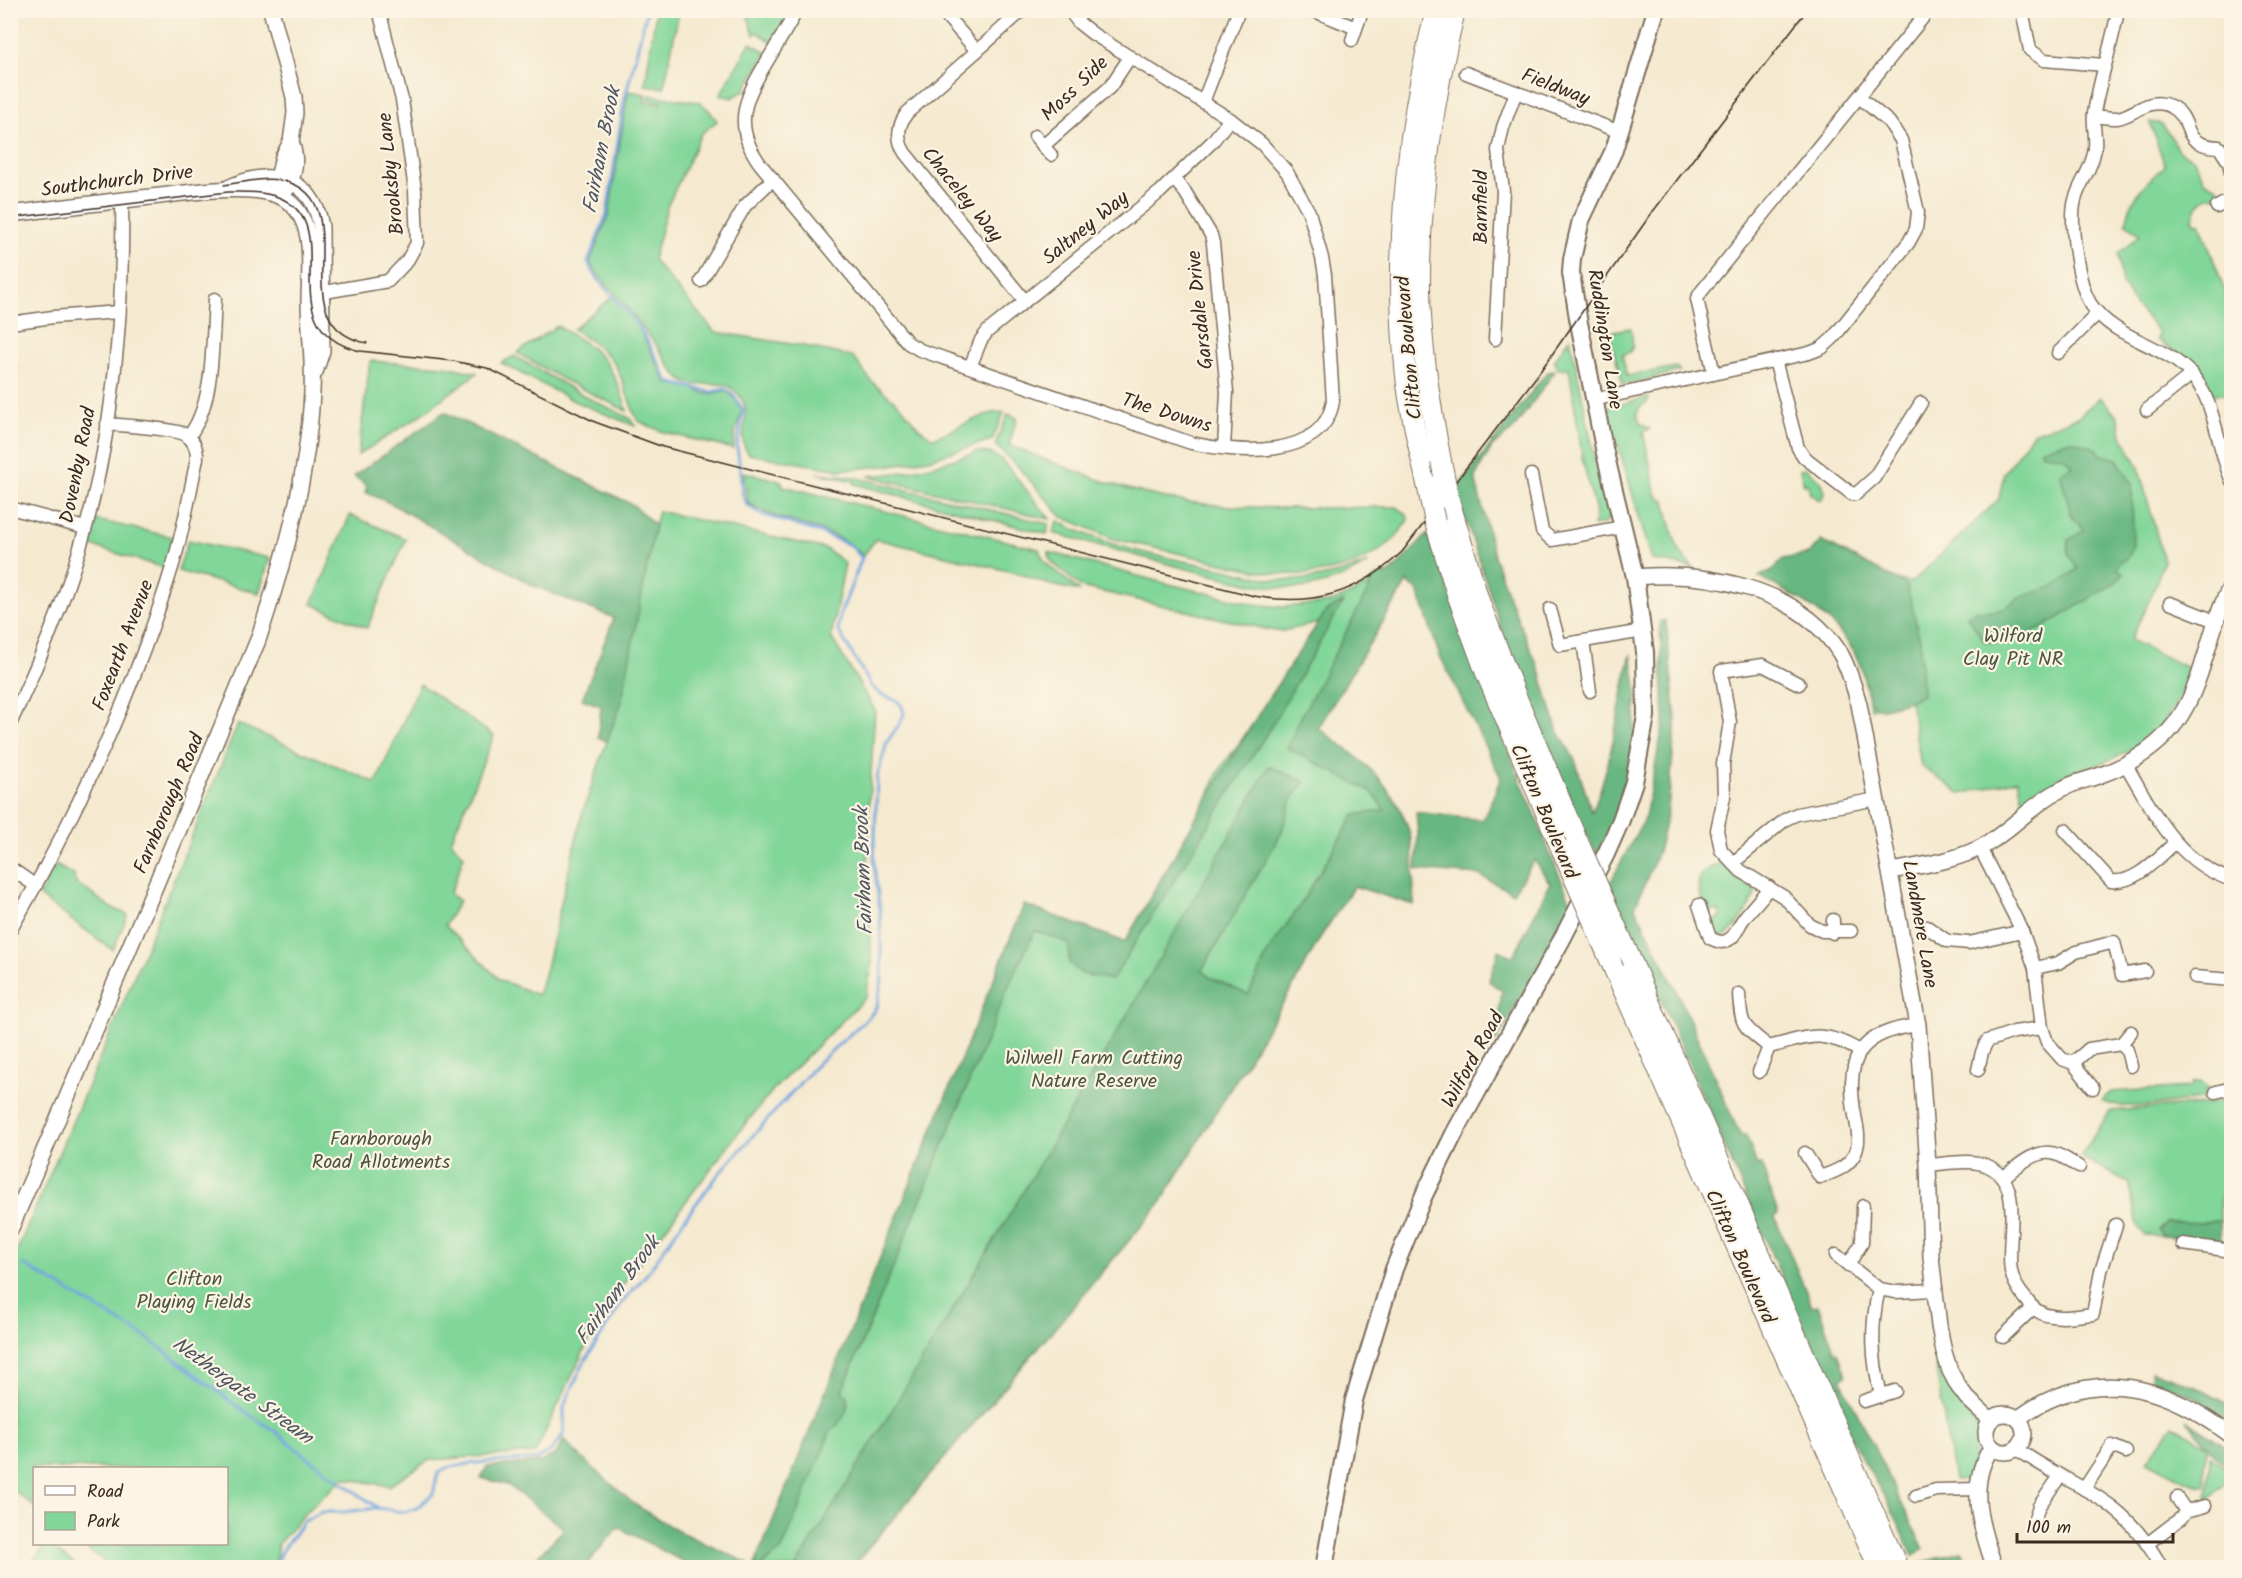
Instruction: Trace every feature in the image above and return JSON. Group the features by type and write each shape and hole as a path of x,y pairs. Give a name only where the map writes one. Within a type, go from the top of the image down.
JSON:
{"highway":[{"name":"Clifton Boulevard","path":"1436,10 1411,126 1403,207 1401,284 1406,376 1412,420 1436,522 1457,594 1486,673 1614,969 1879,1568"},
{"name":"Clifton Boulevard","path":"1455,10 1430,130 1422,211 1420,291 1430,405 1449,500 1479,601 1516,696 1574,833 1898,1568"}],"main road":[{"name":"Ruddington Lane","path":"1635,576 1593,400 1576,310 1572,259 1581,220 1614,150 1656,10"},
{"name":"Wilford Road","path":"1324,1568 1354,1401 1394,1269 1424,1195 1455,1132 1561,941 1621,820 1634,782 1646,716 1647,682 1635,576"}],"street":[{"path":"272,10 294,97 295,113 291,142 296,162 284,180 287,190 280,196"},
{"name":"Brooksby Lane","path":"315,294 388,281 408,261 417,243 415,190 402,100 379,10"},
{"name":"The Downs","path":"797,10 753,85 744,111 744,130 749,147 903,338 920,350 1191,442 1247,450 1304,440 1313,435 1324,424 1333,400 1325,275 1314,225 1301,196 1287,172 1255,137 1086,29 1069,10"},
{"name":"Chaceley Way","path":"1023,10 907,113 899,129 900,144 905,153 1025,301"},
{"path":"1203,102 1239,10"},
{"path":"1312,10 1358,22 1352,40"},
{"path":"1714,374 1697,299 1929,10"},
{"path":"2022,10 2030,50 2044,60 2104,64"},
{"path":"2118,10 2094,116 2095,153 2075,199 2072,220 2083,291 2097,313 2112,326 2172,359 2192,374 2206,398 2226,469 2232,481"},
{"path":"941,14 977,51"},
{"name":"Moss Side","path":"1043,146 1110,87 1130,57"},
{"name":"Fieldway","path":"1466,73 1481,72 1516,92 1620,132"},
{"name":"Barnfield","path":"1495,339 1490,324 1503,191 1498,150 1503,127 1516,92"},
{"path":"1593,400 1822,348 1833,338 1910,242 1916,229 1918,212 1901,140 1889,122 1859,97"},
{"path":"2094,116 2119,118 2140,107 2160,103 2171,106 2182,115 2191,138 2203,146 2219,147 2229,162 2232,178"},
{"name":"Saltney Way","path":"970,367 984,336 1174,179 1212,142 1230,119"},
{"path":"701,280 745,206 773,179"},
{"name":"Garsdale Drive","path":"1174,179 1185,192 1211,235 1213,243 1227,392 1224,448"},
{"name":"Southchurch Drive","path":"228,188 246,180 284,180"},
{"name":"Farnborough Road","path":"10,1230 16,1203 258,640 279,577 292,526 308,433 313,378 320,218 305,193 284,180"},
{"name":"Southchurch Drive","path":"10,214 228,188 280,196"},
{"name":"Farnborough Road","path":"280,196 296,210 307,233 315,294"},
{"name":"Dovenby Road","path":"10,724 56,620 85,528 107,424 119,312 122,200"},
{"path":"2217,207 2232,200"},
{"path":"708,269 720,276"},
{"path":"107,424 181,433 189,437 204,411 208,391 215,298"},
{"path":"10,323 52,316 119,312"},
{"path":"2058,353 2097,313"},
{"path":"1775,360 1798,448 1804,458 1852,494 1856,494 1874,478 1921,403"},
{"path":"10,361 10,368"},
{"path":"2147,410 2192,374"},
{"name":"Foxearth Avenue","path":"10,931 36,886 109,733 160,602 184,522 197,458 196,447 189,437"},
{"path":"1531,475 1542,531 1552,540 1623,527"},
{"path":"10,508 85,528"},
{"name":"Landmere Lane","path":"1635,576 1675,575 1715,580 1777,599 1809,619 1826,634 1840,654 1851,678 1859,704 1891,871 1917,1026 1928,1165 1934,1290 1944,1352 1950,1371 1967,1398 1991,1420"},
{"path":"1891,871 1944,860 1980,848 2063,788 2126,765 2160,742 2181,716 2195,689 2220,604 2232,584"},
{"path":"2170,603 2215,621"},
{"path":"1550,609 1560,645 1643,631"},
{"path":"1583,641 1586,685"},
{"path":"1799,684 1762,665 1721,671 1730,722 1724,764 1724,797 1717,840 1721,850 1733,863 1749,876 1784,897 1810,926 1822,931 1833,926 1851,931"},
{"path":"2126,765 2158,821 2175,843 2194,861 2232,880"},
{"path":"1733,863 1786,819 1797,814 1877,799"},
{"path":"2065,830 2111,881 2119,882 2139,874 2175,843"},
{"path":"1980,848 2022,932 2035,968 2042,1028 2047,1042 2062,1059 2073,1063 2093,1088"},
{"path":"10,868 36,886"},
{"path":"1699,905 1710,938 1718,942 1726,942 1733,937 1742,920 1761,900 1769,887"},
{"path":"1927,927 1947,940 1969,943 2022,932"},
{"path":"2035,968 2058,963 2076,952 2114,942 2122,975 2145,970"},
{"path":"2203,981 2232,980"},
{"path":"1739,994 1741,1018 1745,1027 1768,1047"},
{"path":"1820,1177 1845,1166 1856,1152 1859,1140 1852,1095 1855,1068 1860,1051 1875,1035 1917,1026"},
{"path":"1978,1070 1982,1052 1982,1037 2042,1028"},
{"path":"2073,1063 2089,1048 2121,1044 2131,1032"},
{"path":"1768,1047 1818,1035 1832,1036 1860,1051"},
{"path":"2121,1044 2127,1050 2131,1066"},
{"path":"1759,1072 1768,1047"},
{"path":"2216,1092 2232,1088"},
{"path":"2003,1178 2026,1160 2045,1152 2057,1154 2079,1167"},
{"path":"1806,1153 1820,1177 1823,1190"},
{"path":"1928,1165 1977,1162 1995,1170 2003,1178 2007,1185 2012,1208 2010,1260 2017,1288 2033,1308 2054,1317 2093,1314 2101,1271 2116,1225"},
{"path":"1848,1264 1862,1243 1863,1206"},
{"path":"2183,1244 2232,1251"},
{"path":"1836,1255 1879,1289 1896,1292 1934,1290"},
{"path":"1879,1289 1873,1320 1872,1347 1874,1368 1881,1396"},
{"path":"2003,1337 2033,1308"},
{"path":"2018,1419 2044,1401 2079,1389 2105,1385 2133,1387 2161,1395 2183,1404 2227,1432"},
{"path":"1864,1401 1895,1391"},
{"path":"2003,1414 2018,1419 2024,1434 2016,1448 2001,1452 1992,1447 1986,1432 1991,1420 2003,1414"},
{"path":"2084,1489 2112,1446 2126,1452"},
{"path":"1992,1447 1986,1455 1977,1489 1979,1516 1995,1568"},
{"path":"2016,1448 2041,1466 2111,1506 2130,1523 2162,1568"},
{"path":"2033,1524 2039,1506 2060,1476"},
{"path":"1916,1496 1936,1490 1977,1489"},
{"path":"2177,1498 2187,1511"},
{"path":"2147,1544 2187,1511 2205,1506"}],"green space":[{"path":"656,11 679,11 664,88 645,85"},
{"path":"746,11 791,11 772,42 757,32 754,35"},
{"path":"750,43 767,52 744,91 732,98 720,95"},
{"path":"628,91 645,94 645,102 661,104 661,102 648,99 648,95 699,102 717,121 701,134 667,207 653,260 715,332 804,346 853,357 872,382 901,406 919,428 933,438 979,417 997,412 1004,413 992,440 929,459 839,470 749,454 743,439 745,407 742,399 729,387 716,384 689,384 678,377 653,341 600,278 590,262 609,214"},
{"path":"2150,122 2159,123 2170,135 2178,151 2193,158 2204,180 2219,188 2222,197 2216,196 2202,200 2193,219 2196,223 2200,223 2231,308 2231,394 2212,394 2202,377 2189,363 2157,340 2159,332 2134,304 2122,284 2118,254 2140,235 2126,223 2129,213 2135,197 2165,166"},
{"path":"613,296 638,326 667,383 688,386 706,394 725,391 734,397 742,411 735,432 733,449 663,432 638,421 614,363 600,349 573,329"},
{"path":"557,326 585,343 603,360 616,381 627,411 562,379 517,353"},
{"path":"1631,328 1633,346 1630,352 1622,355 1627,376 1676,367 1680,371 1623,385 1610,337 1614,331"},
{"path":"1570,337 1597,468 1611,515 1606,523 1593,526 1596,513 1583,462 1569,368 1558,369 1554,361"},
{"path":"514,356 588,398 630,418 635,426 576,402 501,363"},
{"path":"370,361 445,366 477,373 418,417 358,455"},
{"path":"1555,371 1513,430 1492,447 1475,477 1494,556 1540,671 1557,729 1575,760 1592,812 1610,754 1631,654 1637,692 1632,760 1612,831 1596,854 1509,653 1468,526 1454,492 1547,372"},
{"path":"1649,397 1648,401 1639,408 1637,415 1640,423 1650,429 1643,432 1657,496 1665,500 1677,546 1694,568 1652,560 1607,408"},
{"name":"Wilford Clay Pit NR","path":"2100,397 2117,415 2123,438 2138,465 2164,561 2151,597 2130,640 2192,670 2166,719 2144,742 2132,749 2108,761 2067,776 2024,804 2018,779 1961,794 1921,766 1910,701 1871,709 1861,668 1848,642 1828,620 1804,602 1779,588 1828,544 1895,580 1912,582 1999,499 2004,473 2033,433 2078,417"},
{"path":"444,412 633,505 655,525 621,704 607,741 598,738 601,706 582,699 614,618 534,586 390,503 365,492 367,486 354,476"},
{"path":"1008,414 1017,418 1009,445 1096,479 1141,493 1187,502 1239,507 1397,507 1407,515 1408,520 1393,540 1359,562 1328,571 1311,573 1263,572 1114,539 1062,517 1018,467 996,446"},
{"path":"2070,440 2091,446 2102,455 2117,459 2132,484 2133,548 2127,559 2120,562 2117,569 2124,574 2115,583 2042,628 2010,643 1985,642 1967,616 1976,610 2003,609 2024,596 2051,587 2078,569 2068,553 2069,540 2084,530 2072,517 2060,473 2073,465 2062,456 2042,454 2040,450"},
{"path":"976,452 990,453 1002,460 1050,519 868,476 923,468"},
{"path":"1806,468 1822,483 1825,492 1821,501 1810,494 1808,484 1804,485 1800,469"},
{"path":"743,472 781,481 783,486 1039,549 1050,567 1079,591 1047,584 1021,574 876,539 863,556 838,537 762,511 748,503"},
{"path":"818,473 854,477 1049,524 1047,534 854,484 854,481"},
{"name":"Clifton Playing Fields","path":"658,511 826,549 845,563 831,637 875,710 867,882 872,964 866,997 773,1090 603,1311 535,1453 429,1460 389,1486 344,1478 309,1509 278,1544 274,1567 111,1567 82,1545 228,1545 228,1467 33,1467 33,1506 11,1488 11,1265 114,1025 238,724 376,783 420,684 494,736 451,841 464,856 450,894 459,901 445,925 500,980 538,995 582,814 607,741"},
{"path":"350,515 406,539 367,628 312,604"},
{"path":"96,520 173,537 164,568 89,545"},
{"path":"1058,521 1077,531 1118,546 1267,578 1293,580 1313,578 1340,573 1368,563 1325,584 1295,588 1271,587 1200,572 1053,533"},
{"path":"1428,534 1518,775 1573,907 1496,1041 1485,1042 1499,1013 1502,991 1489,981 1499,950 1513,957 1550,883 1534,860 1513,893 1479,875 1416,870 1418,833 1416,812 1483,820 1501,778 1439,654 1418,591 1407,582 1318,728 1374,773 1404,817 1411,842 1414,905 1354,886 1321,936 1289,993 1160,1204 852,1567 795,1568 1036,1169 1269,766 1305,782 1292,799 1281,834 1202,970 1210,977 1248,995 1269,950 1299,907 1354,815 1385,810 1372,792 1287,748 1375,577 1390,573"},
{"path":"188,540 270,558 259,593 178,571"},
{"path":"1821,541 1907,585 1920,640 1922,695 1910,701 1880,709 1869,701 1860,664 1841,634 1830,622 1804,602 1759,577 1774,569 1783,559 1809,554"},
{"name":"Wilwell Farm Cutting Nature Reserve","path":"1049,552 1164,583 1254,604 1283,607 1329,603 1352,594 1370,583 1375,577 1390,573 1407,582 1318,728 1374,773 1404,817 1411,842 1414,905 1354,886 1321,936 1289,993 1160,1204 852,1567 754,1568 1024,905 1125,942 1205,802 1218,772 1268,703 1319,623 1275,631 1081,587 1053,563 1049,558"},
{"path":"1343,602 1272,725 1112,980 1082,974 1069,963 1069,943 1035,931 1008,987 842,1392 848,1396 844,1415 831,1430 782,1550 760,1567 754,1567 1024,905 1125,942 1205,802 1266,702 1326,611"},
{"path":"1660,621 1666,621 1676,719 1668,811 1658,852 1635,907 1677,991 1740,1135 1746,1135 1757,1165 1761,1164 1778,1214 1775,1217 1812,1306 1818,1305 1835,1353 1838,1352 1846,1376 1841,1380 1924,1549 1913,1556 1893,1512 1846,1430 1834,1389 1804,1329 1610,883 1645,817 1664,721"},
{"path":"1723,862 1733,874 1756,890 1743,917 1723,937 1715,935 1710,929 1711,922 1721,917 1719,911 1709,911 1706,907 1698,885 1705,871"},
{"path":"55,865 74,875 75,882 112,908 128,915 113,950 39,896"},
{"path":"2201,1082 2209,1089 2205,1090 2205,1098 2135,1106 2109,1104 2102,1100 2111,1092 2191,1087 2192,1083"},
{"path":"2231,1098 2231,1183 2220,1197 2220,1220 2205,1223 2167,1222 2158,1230 2162,1236 2145,1235 2138,1227 2128,1182 2080,1157 2110,1111 2205,1104"},
{"path":"2220,1220 2221,1242 2162,1236 2158,1230 2167,1222 2205,1223"},
{"path":"1935,1363 1952,1393 1977,1425 1978,1438 1969,1479 1954,1480"},
{"path":"2151,1371 2172,1377 2231,1406 2231,1422 2195,1397 2152,1381"},
{"path":"2186,1420 2231,1449 2231,1470 2217,1457"},
{"path":"2173,1425 2208,1446 2204,1464 2205,1486 2182,1480 2147,1461"},
{"path":"564,1439 573,1450 634,1504 676,1530 748,1563 749,1567 693,1567 618,1527 585,1567 527,1567 564,1529 508,1485 481,1478 487,1467 541,1462 556,1454"},
{"path":"2210,1455 2231,1473 2231,1478 2207,1501"},
{"path":"48,1545 78,1567 28,1567"},
{"path":"1962,1551 1970,1567 1922,1567 1921,1563"}],"waterway":[{"name":"Fairham Brook","path":"277,1568 279,1555 303,1522 321,1512 378,1508 404,1512 415,1509 433,1494 438,1473 446,1468 474,1463 537,1459 552,1450 564,1434 564,1406 583,1364 621,1304 646,1275 718,1175 817,1064 871,1015 877,1006 882,979 880,911 874,863 877,777 887,742 904,714 902,706 897,701 880,694 872,687 838,630 840,615 862,558 850,545 761,514 747,505 743,495 737,446 743,410 732,393 725,389 711,392 668,382 641,331 631,316 598,279 588,262 607,214 624,102 647,10"},
{"name":"Nethergate Stream","path":"24,1265 146,1337 378,1508"}],"tram line":[{"path":"10,218 228,192 272,195 298,211 307,230 311,300 317,321 332,339 360,351 453,361 487,368 595,422 663,447 1254,596 1296,600 1315,598 1352,587 1369,578 1402,552 1539,373 1651,214 1807,10"},
{"path":"224,185 272,179 305,191 317,209 322,233 322,287 327,312 340,331 367,343"}],"park label":[{"name":"Farnborough Road Allotments","path":"381,1150"}]}
